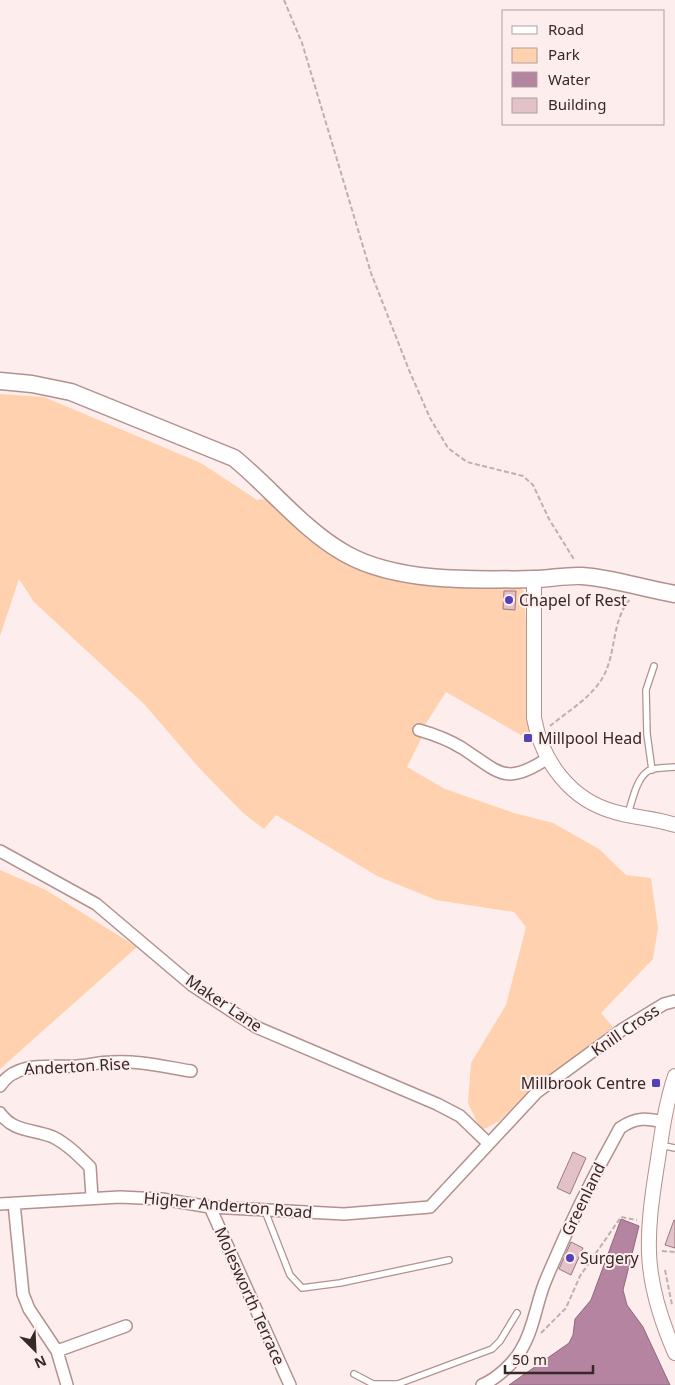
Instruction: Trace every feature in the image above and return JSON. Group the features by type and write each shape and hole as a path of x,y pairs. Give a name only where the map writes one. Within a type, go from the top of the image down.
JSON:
{"main road":[{"path":"0,381 32,384 71,392 234,458 310,530 347,555 382,569 418,576 534,580 581,576 675,594"}],"street":[{"path":"534,580 534,718 537,736 548,758 567,785 579,796 595,805 628,815 659,819 675,825"},
{"path":"419,730 461,747 488,768 500,773 513,774 524,772 548,758"},
{"name":"Maker Lane","path":"0,851 96,904 194,986 256,1027 445,1108 460,1116 488,1143"},
{"name":"Knill Cross","path":"488,1143 537,1092 623,1030 664,1004 675,1000"},
{"name":"Anderton Rise","path":"0,1086 6,1076 18,1069 39,1066 78,1066 112,1062 140,1063 191,1071"},
{"path":"675,1076 664,1122 649,1223 649,1271 654,1296 675,1353"},
{"path":"0,1113 6,1122 52,1137 72,1150 90,1167 92,1197"},
{"name":"Greenland","path":"482,1385 501,1372 521,1351 531,1327 544,1284 568,1228 620,1128 630,1121 642,1118 664,1122"},
{"name":"Higher Anderton Road","path":"0,1204 92,1197 162,1199 210,1207 344,1214 430,1207 488,1143"},
{"path":"14,1203 23,1294 28,1309 57,1351 67,1385"},
{"name":"Molesworth Terrace","path":"210,1207 290,1385"},
{"path":"57,1351 126,1326"}],"lane":[{"path":"652,770 647,734 646,690 654,666"},
{"path":"628,815 643,777 652,770 675,767"},
{"path":"660,1145 675,1148"},
{"path":"265,1211 290,1275 302,1288 340,1283 449,1260"},
{"path":"354,1374 373,1384 396,1384 466,1360 492,1349 500,1341 517,1313"}],"path":[{"path":"284,0 302,42 371,273 430,418 448,448 467,462 523,476 533,485 549,519 581,570 581,576"},
{"path":"537,736 596,687 608,666 623,607 642,588"},
{"path":"539,1335 566,1308 580,1276 621,1217 649,1223"},
{"path":"660,1251 662,1258"},
{"path":"663,1264 672,1306"}],"green space":[{"path":"0,394 44,397 201,463 257,500 266,499 315,543 333,556 354,567 400,581 423,584 519,586 524,591 529,669 529,735 526,738 446,692 425,725 421,739 407,767 445,789 514,813 553,823 599,849 626,875 651,878 658,928 653,959 601,1013 613,1027 537,1085 499,1121 481,1131 468,1103 471,1063 506,1005 526,927 514,912 436,900 377,876 276,815 264,829 243,813 200,769 144,704 34,602 19,579 0,636"},
{"path":"0,870 46,890 137,947 0,1069"}],"water":[{"path":"621,1219 639,1226 623,1290 627,1305 643,1327 670,1385 509,1385 569,1343 573,1335 575,1319 591,1300"}],"building":[{"name":"Chapel of Rest","path":"504,591 516,591 515,610 503,609"},
{"path":"573,1152 586,1158 570,1194 557,1188"},
{"path":"675,1221 675,1248 665,1245"},
{"name":"Surgery","path":"571,1242 583,1248 571,1275 559,1269"}],"place":[{"name":"Chapel of Rest","path":"509,600"},
{"name":"Millpool Head","path":"528,738"},
{"name":"Millbrook Centre","path":"656,1083"},
{"name":"Surgery","path":"570,1258"}]}
